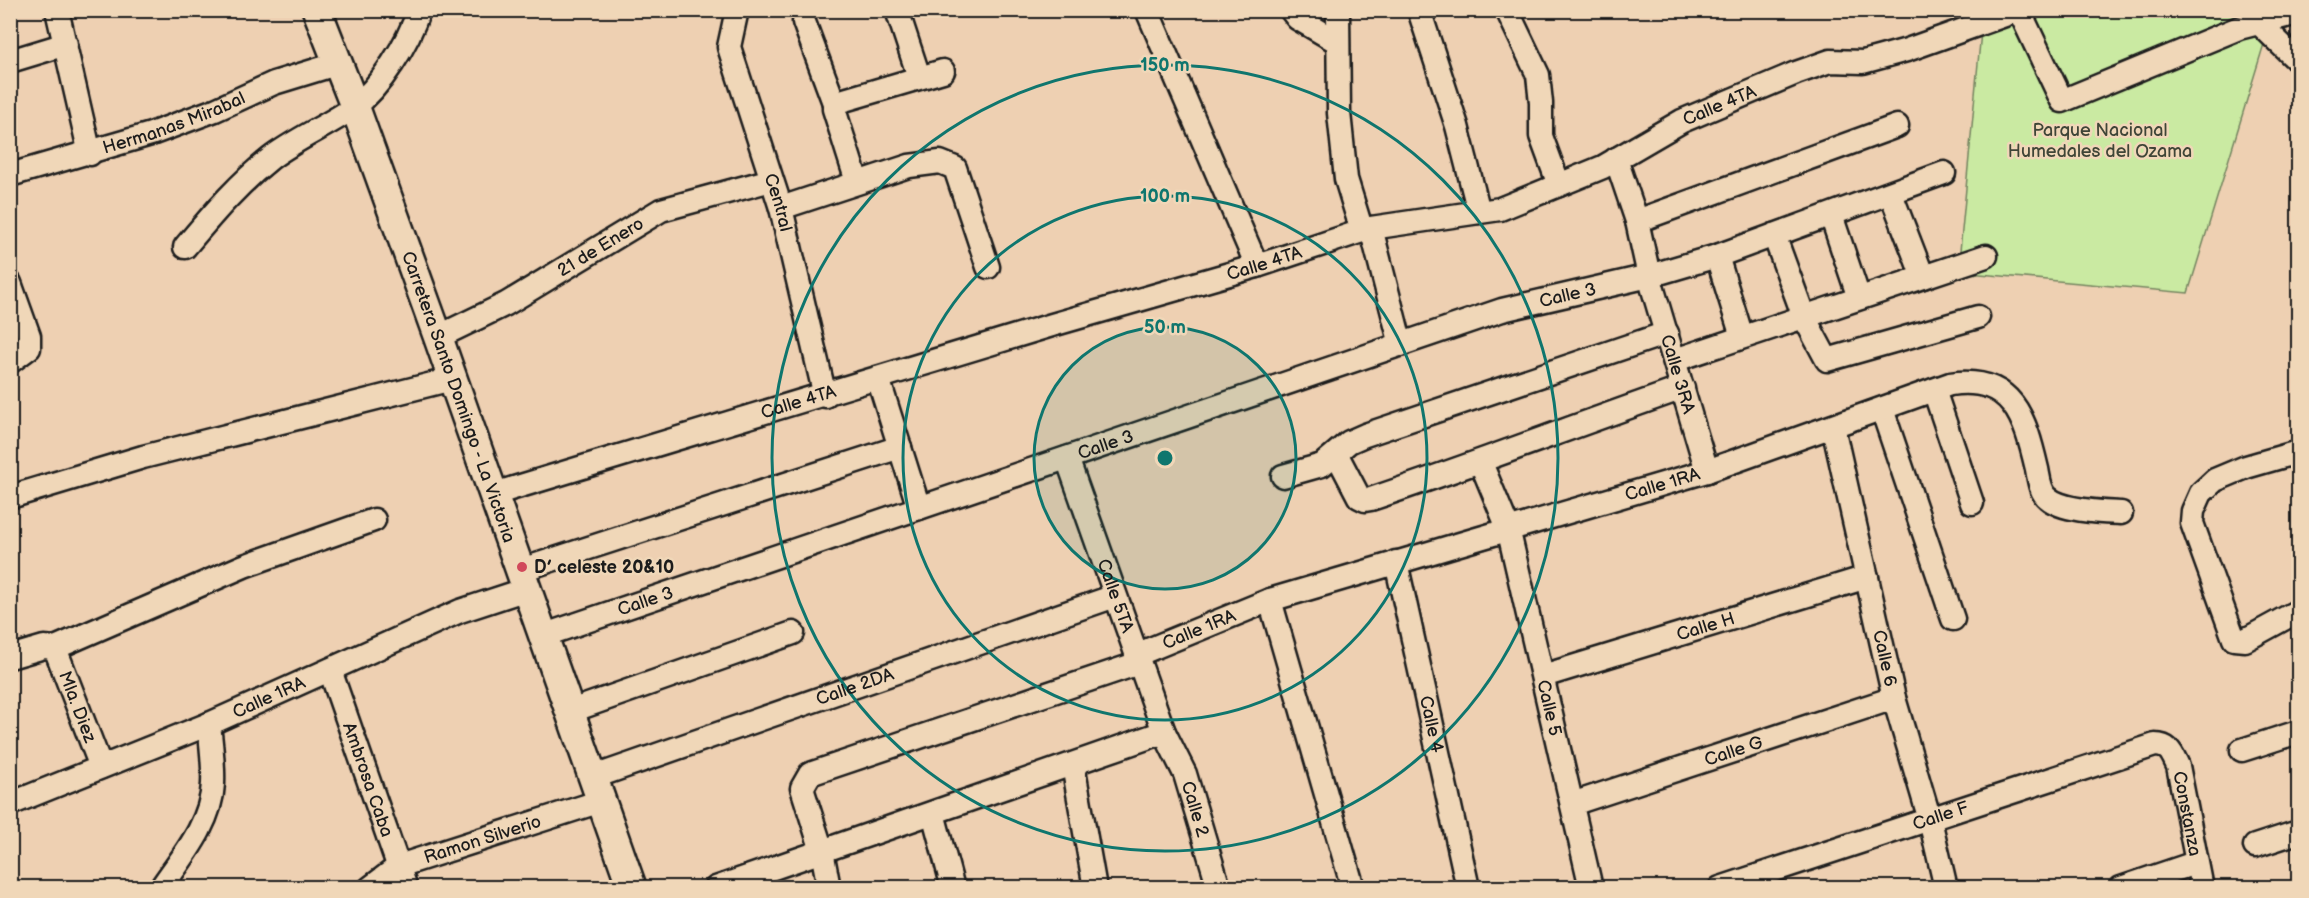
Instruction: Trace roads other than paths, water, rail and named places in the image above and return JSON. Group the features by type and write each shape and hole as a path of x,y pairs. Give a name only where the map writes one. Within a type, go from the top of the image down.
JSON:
{"main road":[{"name":"Carretera Santo Domingo - La Victoria","path":"317,10 336,64 355,106 495,494 632,888"}],"street":[{"path":"57,10 90,154"},
{"path":"185,248 237,185 274,156 355,106 388,69 410,38 419,10"},
{"name":"Central","path":"737,10 729,46 781,208 825,396"},
{"path":"897,10 918,77"},
{"path":"1147,10 1257,266"},
{"path":"1291,10 1297,18 1336,41"},
{"path":"1338,10 1336,41 1339,113 1346,179 1366,229 1401,345"},
{"path":"1419,10 1457,126 1479,212"},
{"path":"1507,10 1538,75 1541,136 1558,185"},
{"path":"2019,10 2062,101 2245,20 2298,13"},
{"name":"Calle 4TA","path":"495,494 1257,266 1366,229 1500,209 1616,159 1683,121 1796,73 1830,61 1863,62 1907,50 2019,10"},
{"path":"2245,20 2298,61"},
{"path":"804,22 834,103 857,182"},
{"path":"10,61 66,44"},
{"name":"Hermanas Mirabal","path":"10,175 90,154 215,110 274,83 336,64"},
{"path":"834,103 943,71"},
{"path":"1637,221 1897,126"},
{"name":"Calle 3RA","path":"1616,159 1637,221 1649,276 1707,471"},
{"path":"781,208 909,166 940,162 955,168 988,267"},
{"name":"Calle 3","path":"544,635 1534,301 1649,276 1717,256 1944,173"},
{"name":"21 de Enero","path":"438,338 506,304 661,210 771,180"},
{"path":"1891,194 1923,277"},
{"path":"1831,215 1859,298"},
{"path":"1774,235 1804,317 1820,349 1830,361 1978,317"},
{"path":"1717,256 1742,337"},
{"path":"1675,360 1986,256"},
{"path":"10,283 29,336 29,348 10,362"},
{"path":"1283,476 1322,465 1337,455 1349,442 1365,435 1667,333"},
{"path":"878,378 920,508"},
{"path":"10,497 143,457 452,379"},
{"name":"Calle 1RA","path":"830,888 822,851 802,788 810,774 1138,659 1270,600 1707,471 1934,390 1966,382 1984,384 2003,395 2018,409 2030,438 2043,493 2050,500 2091,512 2121,513"},
{"path":"1337,455 1359,496 1365,500 1482,463 1578,424 1683,388"},
{"path":"1934,390 1972,503"},
{"path":"1882,410 1953,619"},
{"name":"Calle 6","path":"1833,427 1894,698 1930,820 1946,888"},
{"name":"Calle 1RA","path":"10,804 209,724 524,580 900,447"},
{"path":"2298,452 2246,467 2214,480 2201,493 2192,523 2234,639 2246,640 2298,611"},
{"name":"Calle 5TA","path":"1067,458 1164,732"},
{"name":"Calle 5","path":"1482,463 1508,528 1591,888"},
{"path":"10,657 44,646 55,648 244,566 374,520"},
{"name":"Calle 4","path":"1396,562 1468,888"},
{"name":"Calle H","path":"1543,676 1867,577"},
{"name":"Calle 2DA","path":"597,789 1115,596"},
{"path":"1270,600 1353,888"},
{"path":"571,711 793,633"},
{"name":"Mla. Diez","path":"55,648 101,767"},
{"name":"Ambrosa Caba","path":"330,670 406,888"},
{"name":"Calle G","path":"1572,804 1894,698"},
{"path":"161,888 195,839 208,809 213,787 209,724"},
{"path":"716,888 1164,732"},
{"name":"Calle 2","path":"1164,732 1185,774 1219,888"},
{"path":"2242,750 2298,732"},
{"name":"Calle F","path":"1720,888 2155,745 2164,745"},
{"name":"Constanza","path":"2164,745 2169,749 2178,766 2195,862 2202,888"},
{"path":"1074,765 1095,888"},
{"name":"Ramon Silverio","path":"370,888 399,866 597,789"},
{"path":"933,813 953,888"},
{"path":"2255,846 2298,832"},
{"path":"2121,888 2195,862"}],"place":[{"name":"D’ celeste 20&10","path":"522,567"}],"park label":[{"name":"Parque Nacional Humedales del Ozama","path":"2100,140"}]}
